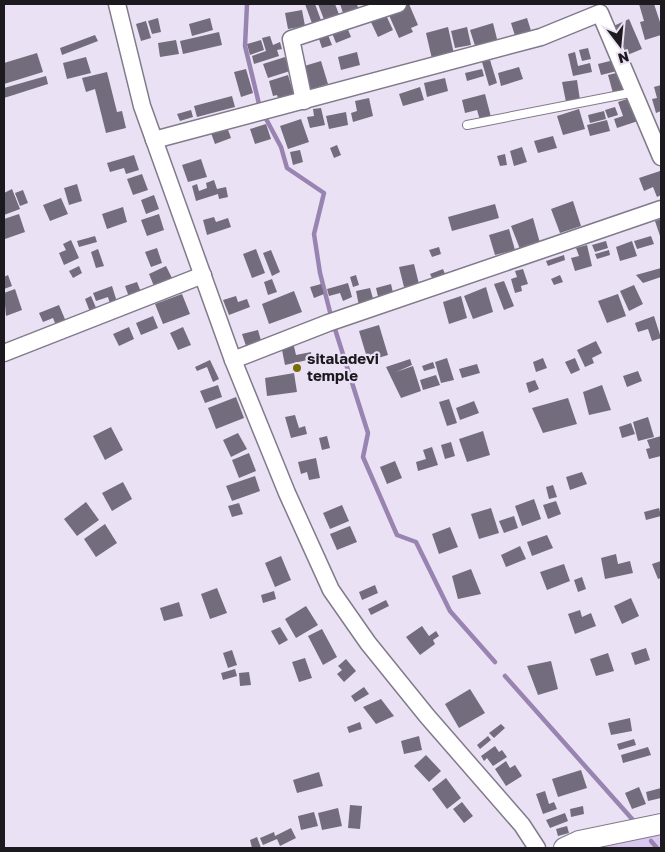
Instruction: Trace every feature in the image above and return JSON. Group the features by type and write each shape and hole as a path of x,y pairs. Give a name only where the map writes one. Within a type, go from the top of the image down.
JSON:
{"street":[{"path":"118,4 142,106 233,360 287,493 331,590 368,642 427,716 522,825 537,848"},
{"path":"304,101 291,40 398,4"},
{"path":"154,140 541,37 600,13 661,157"},
{"path":"233,360 328,323 661,209"},
{"path":"4,353 203,275"},
{"path":"564,848 579,841 661,824"}],"lane":[{"path":"467,125 635,92"}],"shaded area":[{"path":"653,825 661,838 661,848 564,848"}],"building":[{"path":"305,4 315,4 322,23 313,26"},
{"path":"318,4 335,4 340,17 325,22"},
{"path":"340,4 357,4 359,11 344,16"},
{"path":"409,4 418,25 411,28 413,32 399,38 388,13"},
{"path":"639,4 654,4 661,25 661,35 645,40 640,22 644,21"},
{"path":"302,10 305,26 288,29 285,13"},
{"path":"385,13 393,30 378,37 370,20"},
{"path":"158,18 161,32 152,34 148,21"},
{"path":"210,18 213,30 192,36 189,24"},
{"path":"527,18 532,34 516,39 511,23"},
{"path":"629,19 642,49 620,58 607,29"},
{"path":"146,21 151,38 141,41 136,24"},
{"path":"493,23 498,43 476,49 470,30"},
{"path":"347,27 351,37 336,43 332,33"},
{"path":"448,27 454,54 432,59 426,33"},
{"path":"467,27 471,45 455,48 451,31"},
{"path":"219,32 222,45 183,54 180,41"},
{"path":"95,35 98,41 62,55 60,48"},
{"path":"328,35 332,45 322,48 319,39"},
{"path":"270,36 273,45 280,42 282,49 277,50 279,56 254,64 252,56 266,51 262,38"},
{"path":"176,40 179,54 160,57 158,43"},
{"path":"261,40 264,50 250,55 247,44"},
{"path":"588,48 591,59 582,61 579,50"},
{"path":"357,52 360,65 341,70 338,57"},
{"path":"575,52 578,66 590,63 592,72 573,76 568,54"},
{"path":"37,53 43,72 4,84 4,63"},
{"path":"86,57 91,73 67,79 63,63"},
{"path":"285,57 290,71 268,78 263,64"},
{"path":"490,60 497,83 489,86 482,62"},
{"path":"614,60 617,71 601,75 598,64"},
{"path":"321,61 328,84 308,90 301,67"},
{"path":"519,67 523,79 501,86 498,73"},
{"path":"246,69 253,93 241,97 234,72"},
{"path":"482,69 484,76 467,81 465,73"},
{"path":"107,72 117,112 122,111 126,128 106,133 95,89 86,92 82,78"},
{"path":"620,72 624,90 613,93 608,75"},
{"path":"288,75 292,88 296,87 299,99 280,104 277,95 273,96 269,81"},
{"path":"46,76 48,84 4,98 4,88"},
{"path":"445,78 448,91 427,97 424,83"},
{"path":"577,80 580,100 566,102 562,82"},
{"path":"661,85 661,111 656,113 652,99 657,98 654,87"},
{"path":"420,87 424,100 403,106 399,94"},
{"path":"485,94 491,117 480,120 477,110 465,113 462,100"},
{"path":"232,96 235,107 197,117 194,106"},
{"path":"369,98 373,116 353,122 351,113 357,111 355,101"},
{"path":"630,98 638,121 617,128 614,119 623,116 618,102"},
{"path":"615,107 618,115 608,118 605,110"},
{"path":"321,108 325,125 310,128 307,117 314,116 313,109"},
{"path":"579,109 585,129 563,135 557,116"},
{"path":"191,110 193,117 180,121 177,114"},
{"path":"604,111 606,119 590,123 588,115"},
{"path":"346,112 348,125 329,129 326,116"},
{"path":"301,119 309,142 288,149 280,126"},
{"path":"607,120 610,131 590,136 587,125"},
{"path":"266,124 271,139 255,144 250,129"},
{"path":"227,127 231,138 215,144 211,133"},
{"path":"553,136 557,148 538,153 534,141"},
{"path":"337,145 341,155 334,158 330,148"},
{"path":"522,147 527,162 514,166 510,151"},
{"path":"300,150 303,162 293,165 290,152"},
{"path":"505,154 507,165 500,166 497,156"},
{"path":"134,155 139,170 126,174 124,168 110,172 107,163"},
{"path":"201,159 207,177 188,182 182,165"},
{"path":"660,171 661,195 657,197 653,187 644,191 639,178"},
{"path":"142,174 148,190 133,195 127,179"},
{"path":"214,180 217,189 226,187 228,197 219,199 218,194 196,201 192,186 197,184 199,191 207,188 206,183"},
{"path":"77,184 82,201 69,205 64,188"},
{"path":"12,189 20,209 4,215 4,193"},
{"path":"23,190 28,203 20,206 15,193"},
{"path":"154,195 159,209 146,214 141,200"},
{"path":"61,198 68,214 50,221 43,205"},
{"path":"573,201 581,226 560,233 551,209"},
{"path":"495,204 499,218 452,231 448,217"},
{"path":"123,207 127,222 107,229 102,214"},
{"path":"19,214 25,232 5,239 4,219"},
{"path":"159,214 164,230 147,236 141,220"},
{"path":"214,217 216,222 228,218 231,227 207,235 203,220"},
{"path":"533,218 540,243 520,249 511,226"},
{"path":"661,219 661,235 660,236 655,221"},
{"path":"509,229 515,250 495,255 489,235"},
{"path":"95,236 97,242 79,247 77,241"},
{"path":"651,236 654,244 637,249 634,241"},
{"path":"71,240 79,258 64,265 59,253 66,250 63,244"},
{"path":"606,241 608,248 595,252 592,245"},
{"path":"632,241 637,256 620,261 616,247"},
{"path":"587,245 592,266 575,271 571,258 579,256 576,248"},
{"path":"439,247 441,254 432,257 429,250"},
{"path":"157,248 162,263 151,267 145,252"},
{"path":"98,249 104,266 96,268 91,252"},
{"path":"256,249 265,273 252,278 243,254"},
{"path":"271,250 280,272 272,276 263,253"},
{"path":"609,250 610,255 597,259 595,254"},
{"path":"564,255 565,260 548,266 546,261"},
{"path":"414,264 419,284 404,287 399,267"},
{"path":"79,266 82,273 73,278 69,271"},
{"path":"166,266 174,282 156,291 149,274"},
{"path":"661,268 661,277 643,283 636,275"},
{"path":"443,269 445,274 433,280 430,274"},
{"path":"523,269 528,284 521,286 522,291 515,293 511,279 517,277 515,271"},
{"path":"8,275 12,286 4,289 4,277"},
{"path":"356,275 359,285 353,287 350,277"},
{"path":"560,275 563,282 554,285 551,279"},
{"path":"272,279 277,292 268,295 264,282"},
{"path":"504,281 514,306 504,310 494,284"},
{"path":"137,282 141,292 129,297 125,286"},
{"path":"348,283 352,297 343,301 340,293 329,296 327,289"},
{"path":"321,284 324,294 314,298 310,287"},
{"path":"391,284 394,297 379,301 376,288"},
{"path":"634,285 643,304 629,311 620,291"},
{"path":"112,286 117,302 110,304 108,297 96,301 93,293"},
{"path":"486,287 493,312 473,319 464,296"},
{"path":"370,288 374,302 359,306 356,291"},
{"path":"15,289 22,310 6,316 4,293"},
{"path":"294,291 302,312 269,324 262,304"},
{"path":"182,294 190,314 163,324 155,304"},
{"path":"618,294 626,316 607,323 598,301"},
{"path":"91,296 97,310 90,312 85,299"},
{"path":"236,296 238,302 247,299 250,307 229,315 223,300"},
{"path":"461,296 467,318 449,324 443,302"},
{"path":"59,305 67,324 57,328 53,318 43,322 39,313"},
{"path":"153,316 158,328 141,335 136,323"},
{"path":"654,316 661,338 652,341 648,329 638,332 635,323"},
{"path":"379,325 388,355 368,361 359,331"},
{"path":"129,327 134,339 119,346 113,334"},
{"path":"183,327 191,345 178,350 170,333"},
{"path":"258,330 262,344 247,349 242,334"},
{"path":"596,341 602,353 592,358 594,363 585,367 577,350"},
{"path":"293,342 296,355 311,352 312,359 285,365 281,345"},
{"path":"447,358 454,380 441,383 435,362"},
{"path":"543,358 547,368 536,372 533,362"},
{"path":"575,358 580,370 571,374 565,362"},
{"path":"410,359 412,365 396,372 413,366 421,391 401,398 386,367"},
{"path":"210,360 219,379 213,382 207,367 197,371 195,367"},
{"path":"433,362 435,368 424,371 422,366"},
{"path":"477,364 480,373 462,378 459,369"},
{"path":"638,371 642,381 627,387 623,376"},
{"path":"294,373 297,392 267,396 265,378"},
{"path":"436,375 440,385 423,390 420,380"},
{"path":"535,380 539,389 529,393 526,383"},
{"path":"218,385 222,397 205,403 200,391"},
{"path":"602,385 611,410 589,415 583,392"},
{"path":"236,397 244,418 216,429 208,408"},
{"path":"568,398 577,424 543,433 532,408"},
{"path":"449,399 457,423 447,426 439,402"},
{"path":"474,401 479,413 460,420 456,408"},
{"path":"295,415 299,428 305,426 307,434 291,438 285,417"},
{"path":"648,417 654,437 638,441 633,422"},
{"path":"631,423 635,434 622,438 619,427"},
{"path":"111,427 123,450 105,460 93,436"},
{"path":"483,431 490,455 467,462 459,439"},
{"path":"238,433 247,449 231,457 223,440"},
{"path":"327,436 330,448 322,450 319,438"},
{"path":"661,436 661,456 649,459 646,449 650,448 647,440"},
{"path":"451,442 455,456 445,459 441,445"},
{"path":"432,447 438,465 418,471 416,462 426,459 423,450"},
{"path":"249,453 256,471 239,478 232,460"},
{"path":"316,458 320,478 309,480 307,472 301,474 298,462"},
{"path":"395,461 402,478 387,484 380,467"},
{"path":"582,472 587,484 570,490 566,477"},
{"path":"255,476 260,491 232,501 226,486"},
{"path":"123,482 132,499 112,511 102,493"},
{"path":"553,485 557,497 549,499 546,487"},
{"path":"534,499 541,519 522,526 515,506"},
{"path":"556,501 561,514 548,519 543,505"},
{"path":"86,502 99,520 77,536 64,519"},
{"path":"239,503 243,514 232,517 228,506"},
{"path":"342,505 349,521 330,529 323,513"},
{"path":"491,508 499,533 479,539 471,514"},
{"path":"659,508 661,516 646,520 644,512"},
{"path":"514,516 518,528 504,533 499,521"},
{"path":"105,524 117,543 96,557 84,539"},
{"path":"350,526 357,542 337,550 330,534"},
{"path":"450,527 458,547 439,554 432,534"},
{"path":"547,535 553,548 532,556 527,542"},
{"path":"520,546 526,559 506,567 501,555"},
{"path":"616,554 618,564 630,561 633,573 605,579 601,558"},
{"path":"281,556 291,580 275,587 265,563"},
{"path":"661,561 661,578 658,579 652,564"},
{"path":"564,564 570,581 547,590 540,572"},
{"path":"471,569 481,594 458,599 452,576"},
{"path":"582,577 586,589 578,592 574,580"},
{"path":"375,585 378,593 362,600 359,592"},
{"path":"217,588 227,613 210,619 201,594"},
{"path":"274,591 276,599 263,603 261,595"},
{"path":"631,598 639,616 622,624 614,606"},
{"path":"386,600 389,606 371,615 368,609"},
{"path":"179,602 183,616 164,621 160,608"},
{"path":"306,606 318,625 296,638 285,619"},
{"path":"580,610 582,617 591,613 596,626 575,634 568,614"},
{"path":"422,626 429,636 436,631 439,636 433,640 435,644 420,655 406,637"},
{"path":"280,627 288,640 279,645 271,631"},
{"path":"322,629 337,657 323,665 308,636"},
{"path":"646,648 650,660 635,665 631,653"},
{"path":"232,650 237,665 228,668 223,653"},
{"path":"608,653 614,671 596,676 590,659"},
{"path":"305,658 312,678 299,682 292,662"},
{"path":"346,659 356,671 344,682 337,674 342,670 338,666"},
{"path":"551,661 558,689 538,695 527,666"},
{"path":"235,669 237,676 223,680 221,673"},
{"path":"249,672 251,685 240,686 239,673"},
{"path":"364,687 369,694 355,702 351,696"},
{"path":"470,689 485,713 459,728 445,704"},
{"path":"381,699 394,716 376,724 363,707"},
{"path":"630,718 632,731 611,735 608,723"},
{"path":"360,722 362,729 349,733 347,727"},
{"path":"501,724 505,728 494,738 489,733"},
{"path":"419,736 422,750 404,754 401,741"},
{"path":"488,736 491,740 480,749 477,745"},
{"path":"634,739 636,745 619,750 617,744"},
{"path":"495,746 499,752 502,750 507,757 493,766 487,758 484,761 481,756"},
{"path":"648,747 651,755 623,763 621,755"},
{"path":"426,755 441,771 429,782 414,766"},
{"path":"506,761 510,768 515,765 522,776 506,786 495,769"},
{"path":"581,770 587,788 558,797 552,779"},
{"path":"319,772 323,786 297,793 293,780"},
{"path":"446,778 461,798 447,809 432,789"},
{"path":"639,787 646,804 632,809 625,793"},
{"path":"661,788 661,798 648,801 646,792"},
{"path":"545,791 549,804 554,802 557,809 543,814 536,794"},
{"path":"462,802 473,816 464,823 453,809"},
{"path":"350,805 362,806 360,829 348,828"},
{"path":"583,806 584,814 571,817 570,809"},
{"path":"338,808 342,826 322,830 318,813"},
{"path":"314,812 318,826 301,830 298,816"},
{"path":"565,813 568,821 550,828 546,820"},
{"path":"567,826 569,833 558,836 556,829"},
{"path":"291,828 296,838 280,846 277,839 263,845 260,838 274,832 275,836"},
{"path":"257,837 261,848 252,848 250,840"}],"waterway":[{"path":"247,4 245,46 260,108"},
{"path":"264,115 281,147 287,168 324,193 314,234 320,273 330,312"},
{"path":"334,326 368,433 363,457 397,535 416,542 450,611 495,662"},
{"path":"505,676 633,820"},
{"path":"651,841 657,848"}],"place":[{"name":"sitaladevi temple","path":"297,368"}]}
